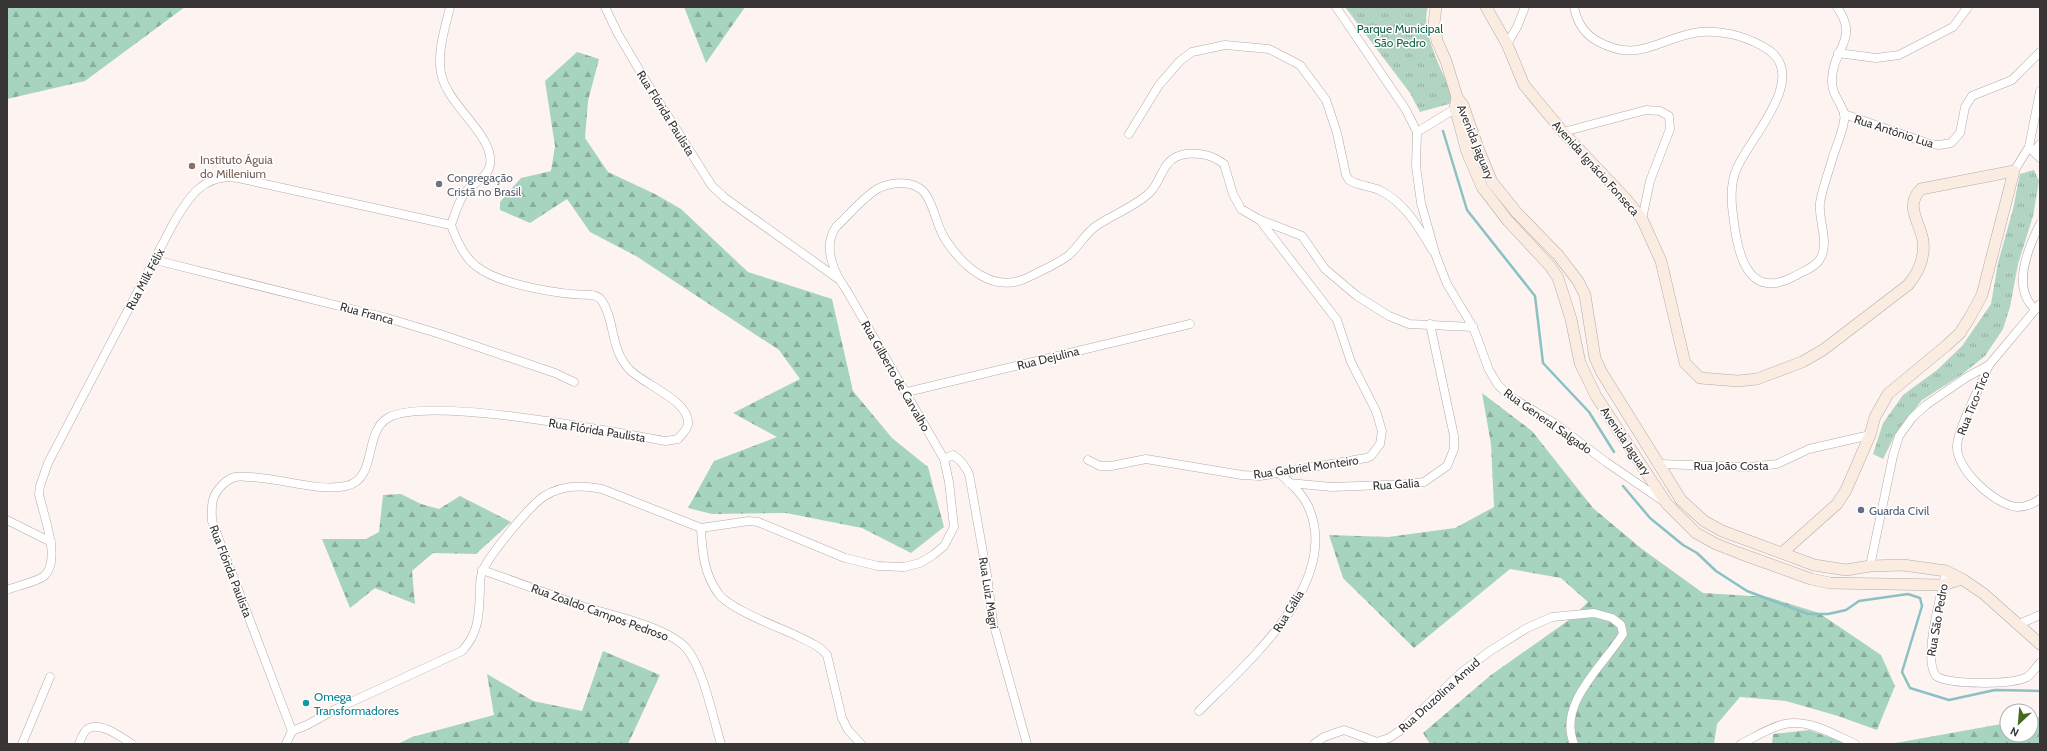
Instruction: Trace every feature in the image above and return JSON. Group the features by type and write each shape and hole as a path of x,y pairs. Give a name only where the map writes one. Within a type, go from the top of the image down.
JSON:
{"street":[{"path":"450,7 440,52 440,73 444,85 455,103 489,147 490,158 488,172 465,193 451,225"},
{"name":"Rua Flórida Paulista","path":"605,7 618,34 647,83 712,186 731,203 837,278"},
{"name":"Rua General Salgado","path":"1336,7 1406,110 1417,132 1416,166 1421,203 1436,256 1447,284 1473,327 1489,370 1498,385 1511,397 1554,423 1606,462 1667,504"},
{"name":"Avenida Jaguary","path":"1436,7 1434,23 1437,41 1446,61 1458,103 1467,152 1482,187 1508,221 1546,262 1558,278 1571,319 1580,364 1588,381 1609,416 1667,504 1696,532 1716,544 1811,579 1830,583 1943,585 1962,579"},
{"name":"Avenida Ignácio Fonseca","path":"1486,7 1507,44 1524,85 1563,132 1642,218 1661,261 1685,363 1696,376 1704,380 1758,379 1802,362 1823,350 1908,285 1920,268 1923,240 1912,206 1914,199 1921,189 2014,170"},
{"path":"1507,44 1517,27 1525,7"},
{"path":"1574,7 1575,15 1583,29 1592,39 1611,49 1625,52 1638,50 1688,35 1718,31 1739,36 1763,46 1775,56 1783,71 1783,82 1775,102 1737,167 1732,190 1732,203 1739,249 1749,273 1755,280 1771,284 1781,282 1819,261 1824,248 1820,205 1842,130 1844,114 1833,91 1831,80 1834,64 1838,53 1845,43 1847,35 1844,21 1837,7"},
{"path":"1838,53 1876,58 1899,55 1953,27 1968,7"},
{"path":"1129,134 1159,85 1180,61 1192,52 1225,45 1269,49 1300,65 1326,100 1337,133 1346,175 1349,180 1380,191 1404,209 1415,221 1436,256"},
{"name":"Rua Antônio Lua","path":"1844,114 1930,144 1939,145 1952,143 1960,133 1965,107 1972,96 2012,80 2040,52"},
{"path":"2034,152 2040,91"},
{"path":"1417,132 1458,103"},
{"name":"Avenida Jaguary","path":"1458,103 1492,182 1517,213 1571,270 1585,295 1595,358 1602,373 1681,500 1704,521 1722,531 1814,565 1846,570 1870,566 1903,565 1946,571 1962,579 2019,624 2040,644"},
{"path":"1563,132 1646,110 1660,111 1669,116 1670,129 1650,181 1642,218"},
{"path":"1782,553 1837,504 1846,490 1870,434 1875,417 1888,394 1947,345 1960,332 1970,317 1982,295 2014,170 2034,152 2040,144"},
{"name":"Rua Gilberto de Carvalho","path":"482,570 503,540 543,497 572,487 588,486 602,489 701,528 758,522 845,558 878,566 904,567 920,563 944,546 954,526 949,482 944,459 907,392 847,291 837,278 829,249 831,234 870,194 878,189 900,184 910,184 925,192 945,238 960,258 977,274 989,281 998,282 1023,280 1063,259 1096,226 1149,194 1170,160 1183,155 1192,154 1212,157 1224,164 1241,209 1258,219 1302,236 1325,269 1341,284 1370,304 1400,321 1409,324 1473,327"},
{"name":"Rua Milk Félix","path":"7,590 40,580 46,576 52,564 51,542 39,494 40,486 48,463 74,410 184,204 206,183 226,176 451,225"},
{"name":"Rua Gabriel Monteiro","path":"1088,460 1100,466 1111,466 1146,459 1242,475 1260,476 1366,458 1370,456 1380,444 1382,432 1376,411 1351,362 1337,320 1258,219"},
{"path":"1870,566 1893,456 1899,436 1912,418 1926,405 1967,377 1989,365 2038,307 2023,292 2023,282 2027,258 2040,224"},
{"name":"Rua Flórida Paulista","path":"292,731 212,521 213,499 225,483 234,477 256,478 331,487 348,486 358,480 367,466 376,428 382,422 395,414 412,411 438,410 493,415 583,426 666,441 678,439 686,429 688,422 678,403 628,368 614,341 602,300 592,295 540,290 485,272 470,260 457,239 451,225"},
{"path":"1546,262 1558,255"},
{"name":"Rua Franca","path":"155,260 387,318 440,334 555,373 574,382"},
{"name":"Rua Dejulina","path":"907,392 1190,324"},
{"name":"Rua Galia","path":"1290,483 1332,487 1409,484 1424,482 1447,466 1452,458 1454,436 1430,324"},
{"name":"Rua Tico-Tico","path":"1989,365 1960,433 1957,445 1958,457 1964,468 1974,479 2002,501 2016,507 2026,506 2040,499"},
{"name":"Rua João Costa","path":"1659,464 1749,467 1777,464 1809,449 1870,434"},
{"name":"Rua Luiz Magri","path":"944,459 953,455 958,458 964,463 969,474 987,575 993,622 1027,744"},
{"name":"Rua Gália","path":"1199,711 1267,643 1289,612 1306,581 1312,558 1313,521 1307,505 1290,483 1278,472"},
{"path":"7,520 51,542"},
{"path":"701,528 704,559 712,584 718,594 750,614 811,642 823,650 827,655 842,718 848,730 861,744"},
{"path":"1739,553 1753,543"},
{"path":"286,744 292,731 308,725 336,709 462,651 472,638 478,625 482,570"},
{"name":"Rua Zoaldo Campos Pedroso","path":"482,570 637,623 670,636 679,642 686,648 695,662 721,744"},
{"name":"Rua São Pedro","path":"1946,571 1930,649 1930,663 1936,676 1948,681 1997,682 2027,676 2040,663"},
{"name":"Rua Druzolina Amud","path":"1376,743 1401,730 1462,672 1490,651 1527,628 1552,617 1594,613 1602,614 1612,618 1621,625 1623,634 1576,700 1570,717 1571,737 1574,744"},
{"path":"2019,624 2040,615"},
{"path":"22,744 50,677"},
{"path":"1741,744 1777,726 1793,723 1816,727 1855,744"},
{"path":"79,744 85,731 89,728 95,727 106,730 132,744"},
{"path":"1314,744 1324,737 1344,730 1376,743"}],"green space":[{"path":"7,7 185,7 85,81 7,99"},
{"path":"684,7 745,7 706,63"},
{"name":"Parque Municipal São Pedro","path":"1345,7 1428,7 1426,17 1430,42 1456,102 1420,112 1410,93"},
{"path":"577,52 599,59 588,101 585,138 608,172 655,194 681,209 748,272 832,299 853,391 892,438 928,467 944,527 911,553 862,528 786,513 712,514 688,508 714,461 777,437 733,413 800,379 779,350 636,256 590,232 567,199 530,223 500,210 500,202 521,178 551,171 555,146 545,81"},
{"path":"2034,170 2039,181 2033,216 2018,264 2010,307 2003,329 1985,356 1961,375 1922,400 1896,433 1883,459 1873,454 1883,423 1903,395 1937,370 1962,346 1991,304 1998,263 2013,209 2020,174"},
{"path":"1482,393 1532,431 1593,508 1642,549 1703,593 1768,597 1819,613 1881,655 1895,686 1877,730 1838,716 1786,701 1740,697 1717,724 1714,744 1430,744 1423,733 1491,675 1569,620 1588,602 1561,578 1510,569 1414,648 1343,578 1329,535 1388,537 1455,528 1494,507 1491,444"},
{"path":"401,494 421,504 439,509 460,496 511,522 476,554 433,553 412,571 415,604 375,588 350,608 322,539 366,539 379,532 383,495"},
{"path":"603,651 660,675 628,744 398,744 412,737 494,715 487,674 533,701 582,711"},
{"path":"2039,717 2040,744 1890,744 1999,724 1999,743 2039,743"},
{"path":"1809,730 1849,744 1772,744 1773,734"}],"waterway":[{"path":"1443,131 1467,210 1535,296 1543,363 1589,412 1614,452"},
{"path":"1623,486 1650,518 1683,545 1697,553 1716,571 1747,591 1808,614 1828,614 1846,610 1859,601 1908,594 1920,598 1922,606 1902,672 1910,688 1949,700 1995,690 2040,691"}],"place":[{"name":"Instituto Águia do Millenium","path":"192,166"},
{"name":"Congregação Cristã no Brasil","path":"439,184"},
{"name":"Guarda Civil","path":"1861,510"},
{"name":"Omega Transformadores","path":"306,703"}]}
